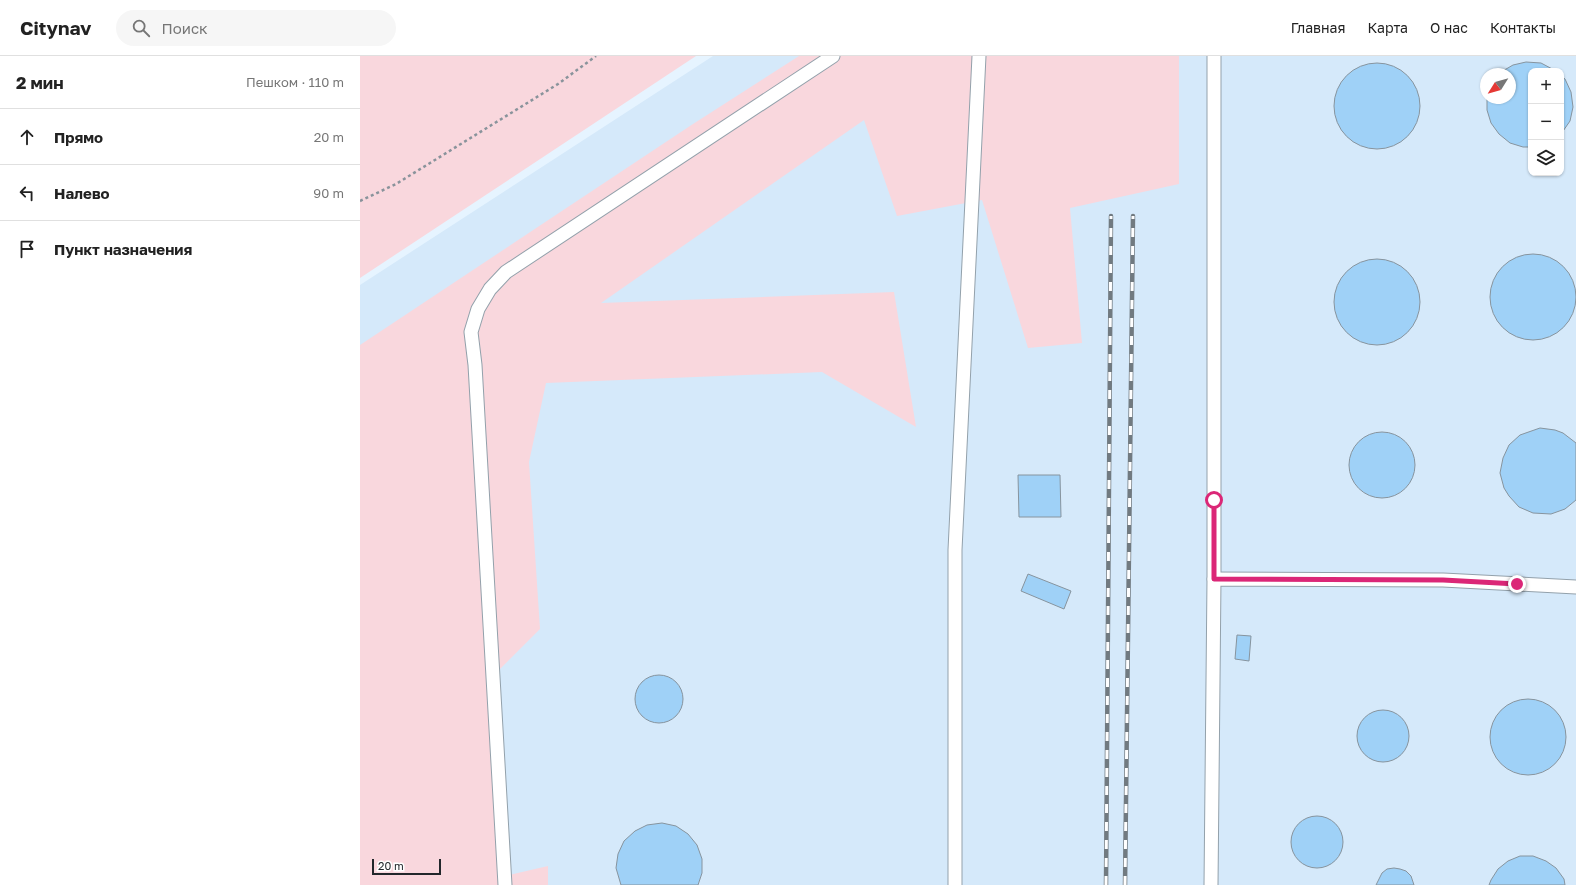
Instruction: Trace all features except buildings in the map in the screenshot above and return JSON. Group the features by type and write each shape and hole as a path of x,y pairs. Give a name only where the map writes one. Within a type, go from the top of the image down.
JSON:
{"lane":[{"path":"505,885 475,373 471,332 478,309 490,289 506,272 833,56"},
{"path":"955,885 955,550 979,56"},
{"path":"1211,885 1214,579 1214,56"},
{"path":"1214,579 1443,580 1576,587"}],"path":[{"path":"360,201 396,184 558,84 596,56"}],"shaded area":[{"path":"360,56 696,56 360,278"},
{"path":"713,56 1576,56 1576,885 360,885 360,285"},
{"path":"799,56 1179,56 1179,184 1070,208 1082,343 1028,348 982,200 897,216 864,120 601,303 894,292 916,427 822,372 546,383 529,462 540,629 487,682 501,877 548,866 548,885 360,885 360,345 693,124"}],"railway":[{"path":"1106,885 1111,216"},
{"path":"1125,885 1133,216"}],"route":[{"path":"1214,500 1214,579 1443,580 1517,584"}]}
